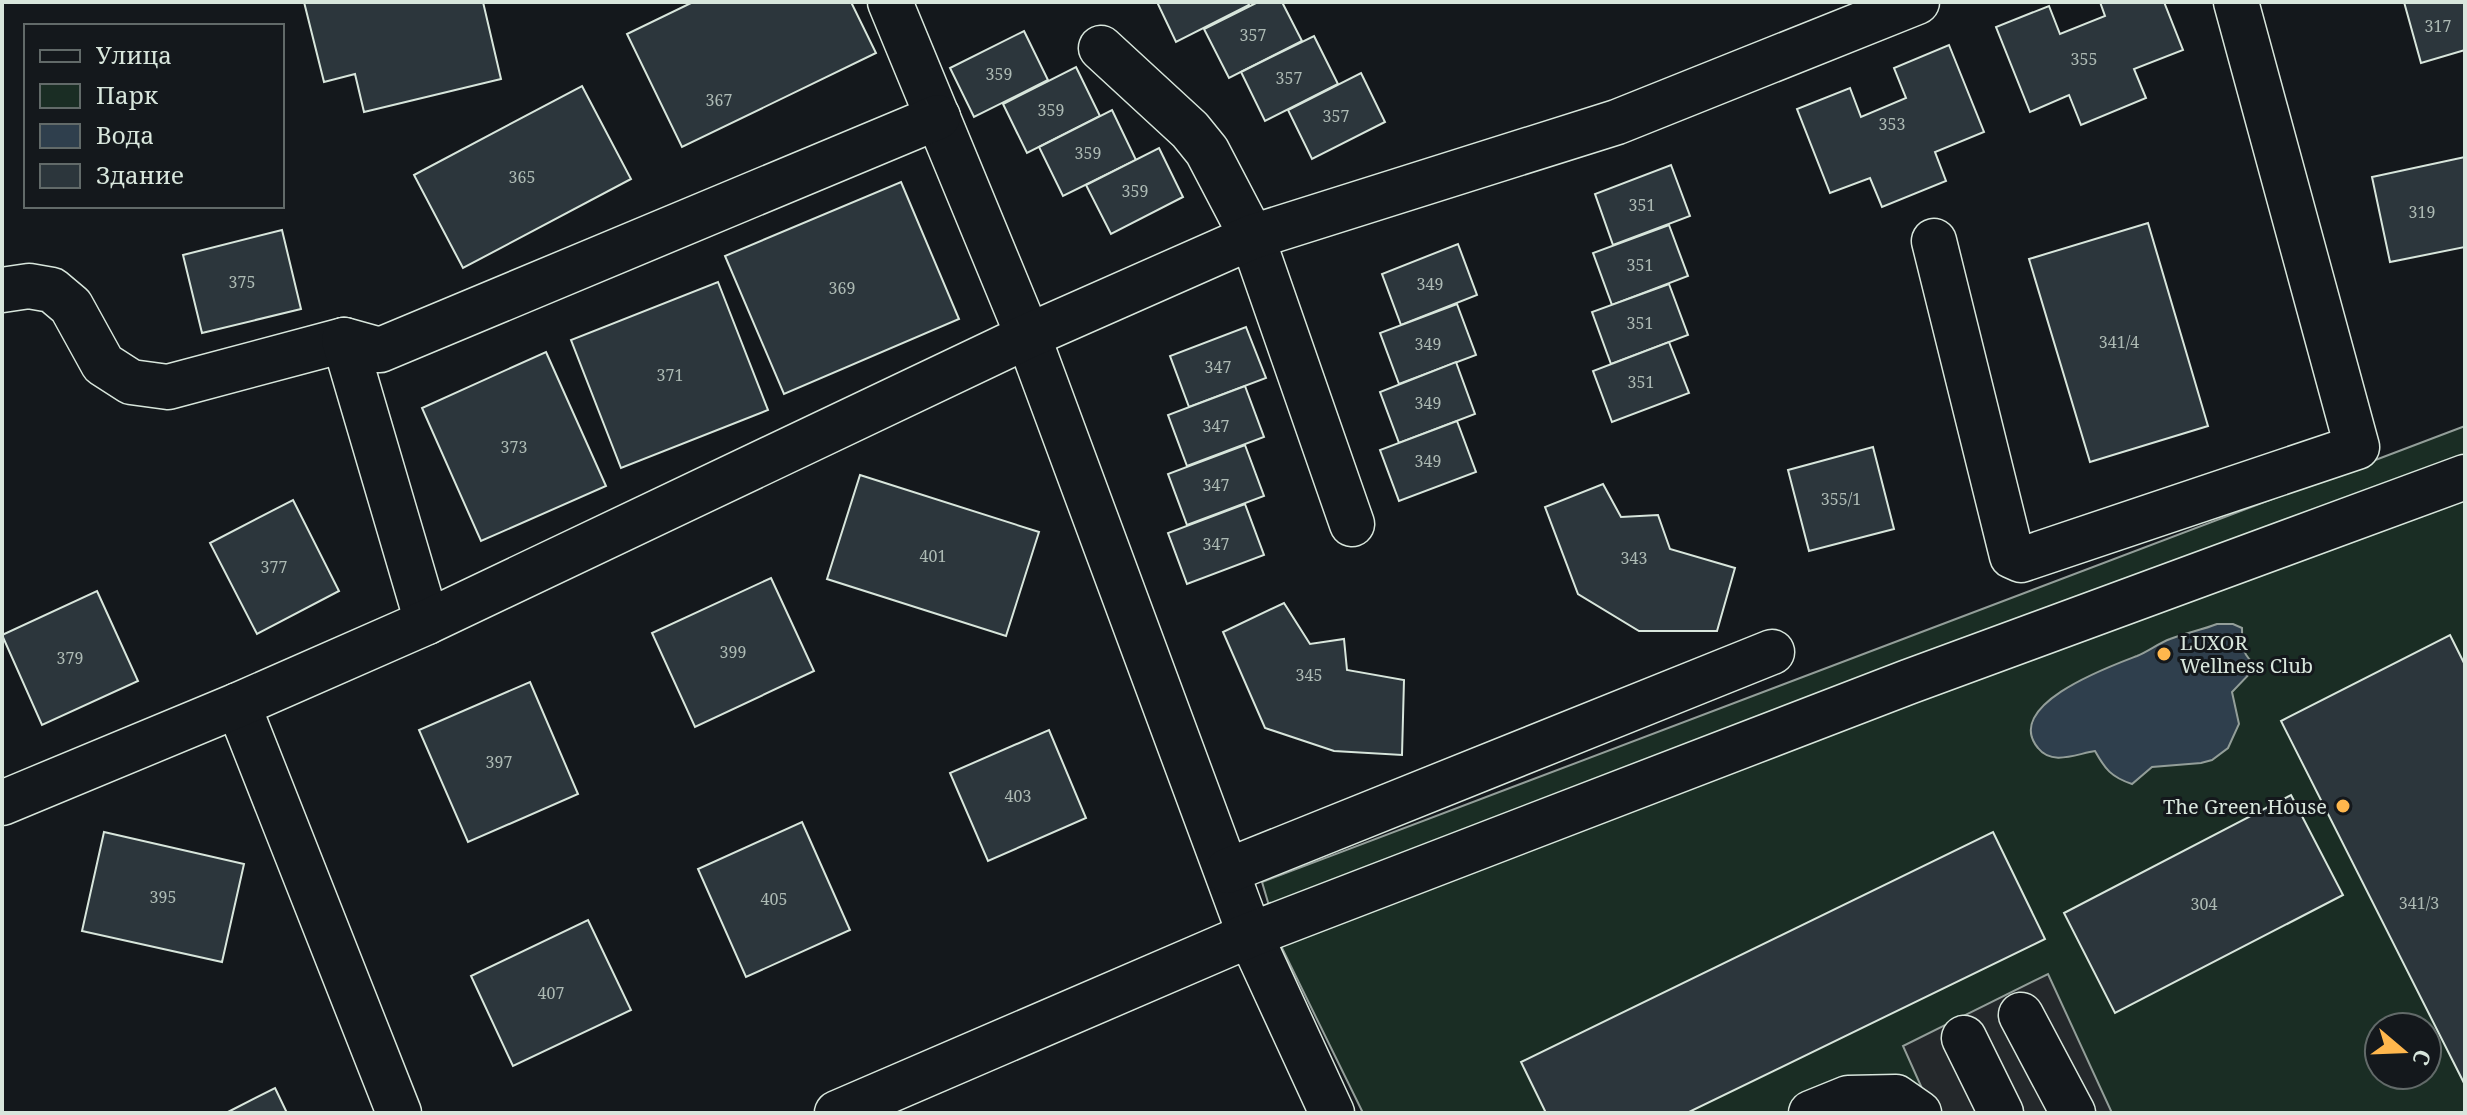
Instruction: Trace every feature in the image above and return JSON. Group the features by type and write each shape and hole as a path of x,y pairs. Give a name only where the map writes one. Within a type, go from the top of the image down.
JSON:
{"street":[{"path":"890,2 1028,336 1250,935 1332,1113"},
{"path":"2,803 427,622 1028,336 1252,237 1617,122 1917,2"},
{"path":"1934,241 2012,556 2021,560 2357,447 2236,2"},
{"path":"1101,48 1190,130 1207,151 1252,237 1352,524"},
{"path":"2,290 29,286 52,290 71,306 103,364 131,382 168,387 344,340 380,350 938,117"},
{"path":"344,340 427,622"},
{"path":"837,1113 1250,935 1908,682 2465,477"},
{"path":"1227,871 1772,652"},
{"path":"238,705 399,1113"},
{"path":"2021,1015 2073,1113"},
{"path":"1964,1038 2001,1113"},
{"path":"1811,1113 1848,1098 1896,1097 1919,1113"}],"green space":[{"name":"LUXOR Wellness Club","path":"2465,426 2465,1113 1363,1113 1281,946 1262,882"}],"shaded area":[{"path":"2048,974 2112,1113 1933,1113 1903,1046"}],"water":[{"path":"2217,624 2233,624 2242,628 2244,650 2257,666 2232,692 2239,724 2228,748 2212,760 2152,767 2132,784 2109,772 2095,751 2057,758 2038,748 2031,732 2035,717 2064,690 2166,641"}],"building":[{"path":"304,2 483,2 501,79 364,112 355,74 324,82"},
{"path":"693,2 851,2 876,53 682,147 627,34"},
{"path":"1157,2 1248,2 1249,5 1176,42"},
{"path":"1258,2 1282,2 1302,41 1229,78 1204,29"},
{"path":"2100,2 2164,2 2183,50 2134,69 2146,98 2081,125 2069,95 2030,112 1996,27 2049,6 2060,34 2105,16"},
{"path":"2404,2 2465,2 2465,50 2421,63"},
{"path":"1024,31 1048,80 974,117 950,68"},
{"path":"1314,36 1338,84 1265,121 1241,72"},
{"path":"1949,45 1984,132 1935,152 1946,181 1882,207 1870,178 1830,193 1797,109 1850,88 1861,117 1906,98 1894,68"},
{"path":"1076,67 1100,116 1027,153 1003,104"},
{"path":"1361,73 1385,122 1312,159 1288,110"},
{"path":"582,86 631,179 463,268 414,175"},
{"path":"1112,110 1136,160 1063,196 1039,147"},
{"path":"1159,148 1183,197 1111,234 1086,185"},
{"path":"2465,157 2465,247 2390,262 2372,177"},
{"path":"1671,165 1690,216 1613,245 1595,194"},
{"path":"901,182 959,319 784,394 725,256"},
{"path":"2148,223 2208,426 2090,462 2029,259"},
{"path":"1669,225 1688,276 1612,305 1593,253"},
{"path":"282,230 301,309 202,333 183,255"},
{"path":"1458,244 1477,295 1401,325 1382,274"},
{"path":"718,282 768,410 621,468 571,340"},
{"path":"1669,284 1688,335 1611,364 1592,312"},
{"path":"1457,304 1476,355 1399,384 1380,333"},
{"path":"1246,327 1266,378 1189,407 1170,356"},
{"path":"1669,342 1689,393 1612,422 1593,371"},
{"path":"546,352 606,486 481,541 422,408"},
{"path":"1456,362 1475,414 1399,443 1380,392"},
{"path":"1245,386 1264,437 1187,466 1168,415"},
{"path":"1457,421 1476,472 1399,501 1380,450"},
{"path":"1245,445 1264,496 1187,525 1168,474"},
{"path":"1873,447 1894,529 1809,551 1788,470"},
{"path":"860,475 1039,532 1006,636 827,579"},
{"path":"1603,484 1621,517 1658,515 1670,549 1735,568 1717,631 1639,631 1578,594 1545,507"},
{"path":"293,500 339,591 257,634 210,543"},
{"path":"1245,504 1264,555 1187,584 1168,533"},
{"path":"771,578 814,671 695,727 652,633"},
{"path":"97,591 138,681 42,725 2,635"},
{"path":"1284,603 1310,644 1344,639 1347,670 1404,680 1402,755 1334,751 1265,728 1223,632"},
{"path":"2450,635 2465,665 2465,1085 2443,1041 2443,1011 2428,1011 2281,721"},
{"path":"530,682 578,794 468,842 419,730"},
{"path":"1049,730 1086,818 988,861 950,773"},
{"path":"2291,795 2343,895 2115,1013 2064,913"},
{"path":"802,822 850,930 746,977 698,869"},
{"path":"104,832 244,864 222,962 82,931"},
{"path":"1993,832 2045,939 1687,1113 1546,1113 1521,1062"},
{"path":"588,920 631,1010 513,1066 471,976"},
{"path":"275,1088 287,1113 226,1113"}],"place":[{"name":"LUXOR Wellness Club","path":"2164,654"},
{"name":"The Green House","path":"2343,806"}]}
